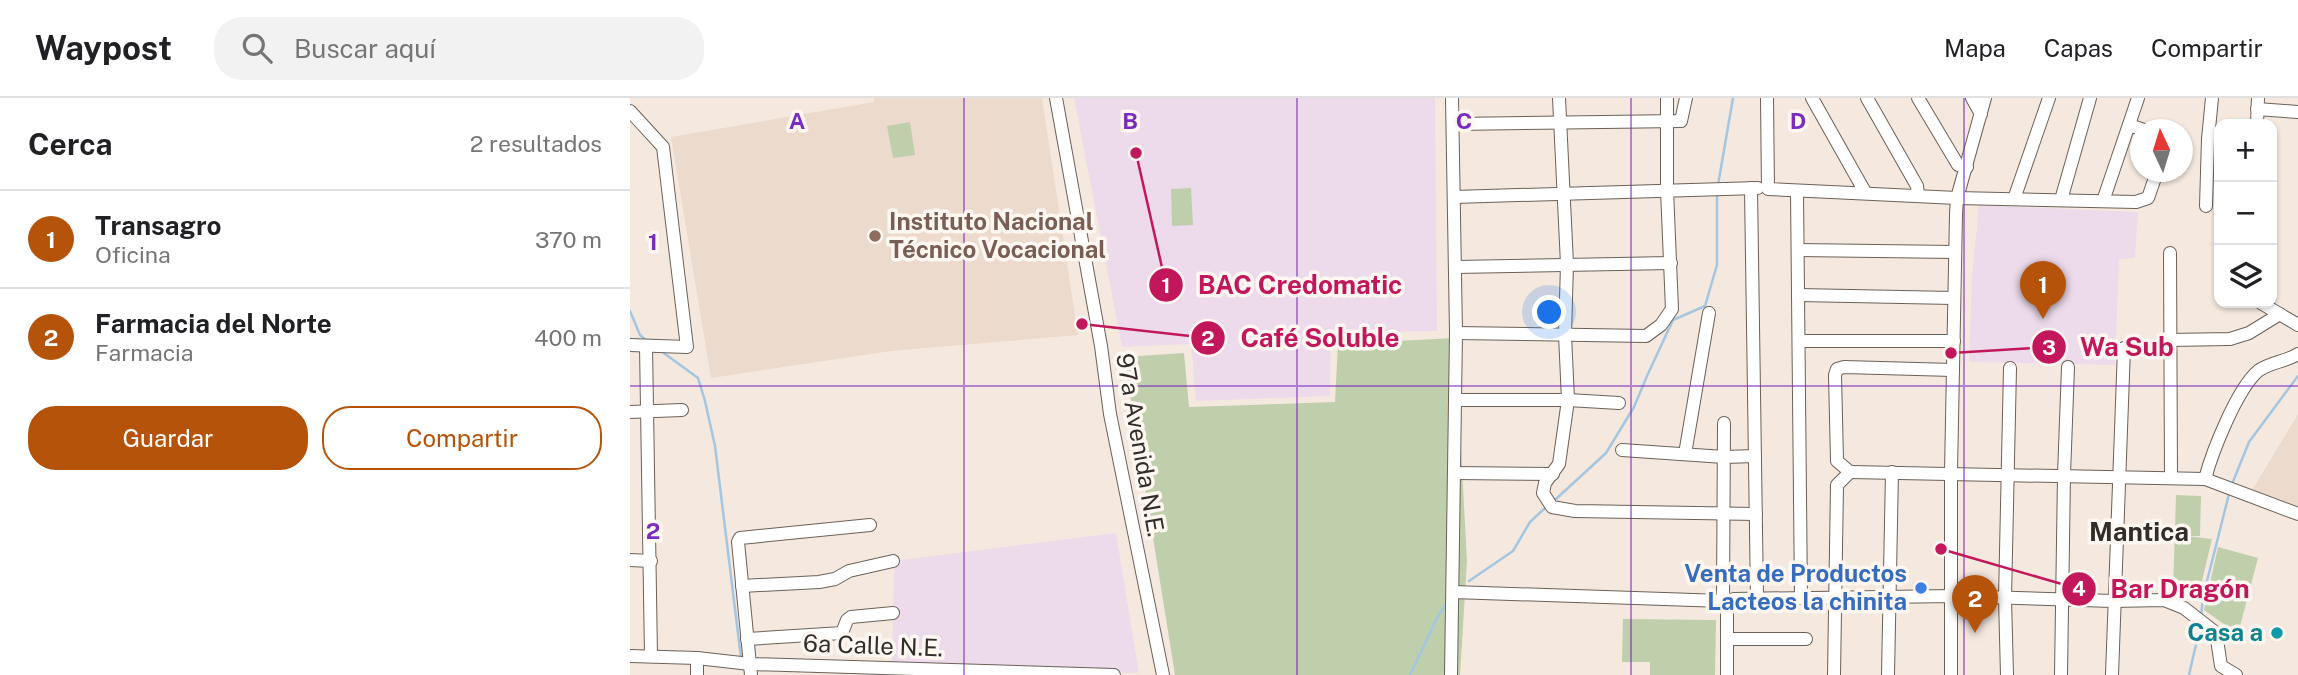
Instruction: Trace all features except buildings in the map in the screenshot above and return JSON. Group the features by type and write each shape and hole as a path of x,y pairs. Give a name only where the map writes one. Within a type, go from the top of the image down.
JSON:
{"street":[{"name":"97a Avenida N.E.","path":"1056,98 1111,414 1163,675"},
{"path":"1451,675 1456,333 1452,98"},
{"path":"1559,98 1567,264 1565,335 1568,400 1559,464 1545,483 1543,493 1552,507 1559,510 1756,514"},
{"path":"1456,333 1646,336 1661,325 1672,309 1667,190 1667,98"},
{"path":"1453,124 1681,121 1686,98"},
{"path":"1767,98 1768,188"},
{"path":"1812,98 1865,192"},
{"path":"1867,98 1917,186 1918,195"},
{"path":"1918,98 1958,165 1967,167"},
{"path":"1972,98 1981,114"},
{"path":"1951,675 1951,472 1956,198 1985,98"},
{"path":"2014,199 2049,98"},
{"path":"2061,200 2090,98"},
{"path":"2103,201 2138,98"},
{"path":"2206,206 2213,139 2212,98"},
{"path":"2258,104 2298,112"},
{"path":"630,111 663,147 687,347 630,345"},
{"path":"1454,197 1768,188 1797,192 1865,192 1956,198 2142,201 2148,198 2154,182"},
{"path":"1751,188 1757,598"},
{"path":"1797,192 1801,598"},
{"path":"1798,250 1955,252"},
{"path":"2170,253 2171,478"},
{"path":"1455,267 1671,263"},
{"path":"1798,295 1954,298"},
{"path":"2269,308 2298,325"},
{"path":"1685,454 1709,313"},
{"path":"2169,340 2230,339 2249,333 2280,314"},
{"path":"1799,341 1954,341"},
{"path":"646,346 651,656"},
{"path":"2112,675 2124,348"},
{"path":"2205,479 2222,431 2256,373 2271,363 2298,354"},
{"path":"2007,675 2010,368"},
{"path":"2061,675 2068,368"},
{"path":"1954,370 1837,369 1837,461 1850,472 2205,479 2298,514"},
{"path":"1455,400 1619,403"},
{"path":"630,412 682,410"},
{"path":"1724,423 1727,675"},
{"path":"1622,450 1724,457 1755,456"},
{"path":"1454,472 1553,474"},
{"path":"1834,675 1837,485 1850,472"},
{"path":"1888,675 1892,472"},
{"path":"750,669 738,542 741,538 870,525"},
{"path":"630,561 651,561"},
{"path":"742,586 835,579 849,571 893,561"},
{"path":"1453,592 1726,602 1734,599 1835,596 2164,600 2184,608 2216,633 2219,670 2236,675"},
{"path":"747,639 842,633 851,617 893,613"},
{"path":"1727,639 1806,639"},
{"name":"6a Calle N.E.","path":"630,656 697,657 750,669 1114,675"},
{"path":"697,657 697,675"}],"shaded area":[{"name":"Instituto Nacional Técnico Vocacional","path":"874,98 1042,98 1078,335 891,351 711,378 671,137 874,102"},
{"path":"1074,98 1435,98 1437,331 1331,333 1330,396 1196,401 1191,344 1122,347"},
{"path":"1979,205 2138,212 2135,258 2119,259 2115,365 1969,362 1972,275"},
{"path":"2298,414 2298,510 2251,492"},
{"path":"1116,533 1139,673 892,667 894,561"}],"green space":[{"path":"910,122 915,155 893,158 887,126"},
{"path":"1191,188 1193,225 1172,226 1171,189"},
{"path":"1455,338 1467,561 1460,675 1175,675 1124,357 1184,353 1189,407 1335,402 1338,344"},
{"path":"2176,495 2201,496 2200,536 2187,536 2212,539 2197,602 2173,591"},
{"path":"2218,547 2258,558 2238,634 2204,610"},
{"path":"1623,619 1716,620 1715,675 1650,675 1650,662 1622,662"}],"waterway":[{"path":"1718,185 1733,98"},
{"path":"1556,499 1606,453 1634,407 1673,320 1705,306 1717,265 1717,192"},
{"path":"630,311 640,335 647,341"},
{"path":"661,351 698,378 705,401 715,446 741,658"},
{"path":"2232,484 2249,442 2298,376"},
{"path":"2201,617 2203,597 2229,494"},
{"path":"1469,581 1513,551 1530,522 1544,509"},
{"path":"1410,675 1447,603"},
{"path":"2189,675 2200,627"}],"place":[{"name":"BAC Credomatic","path":"1136,153"},
{"name":"Instituto Nacional Técnico Vocacional","path":"875,236"},
{"name":"Transagro","path":"2043,319"},
{"name":"Café Soluble","path":"1082,324"},
{"name":"Wa Sub","path":"1951,353"},
{"name":"Bar Dragón","path":"1941,549"},
{"name":"Venta de Productos Lacteos la chinita","path":"1921,588"},
{"name":"Farmacia del Norte","path":"1975,633"},
{"name":"Casa a","path":"2277,633"}],"district":[{"name":"Mantica","path":"2139,532"}]}
